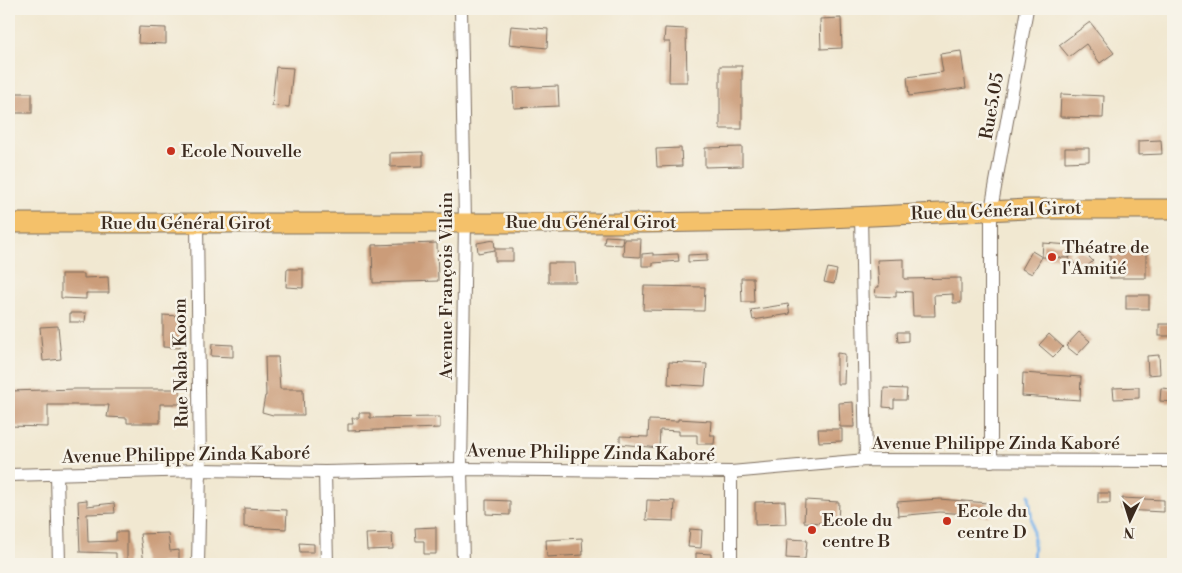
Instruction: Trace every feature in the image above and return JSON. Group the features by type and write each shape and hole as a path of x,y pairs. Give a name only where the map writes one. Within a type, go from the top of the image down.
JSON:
{"highway":[{"name":"Rue du Général Girot","path":"9,223 644,223 991,210 1173,209"}],"street":[{"name":"Avenue François Vilain","path":"461,9 465,222 461,469 463,564"},
{"name":"Rue5.05","path":"991,461 991,210 1027,9"},
{"path":"861,216 866,460"},
{"name":"Rue Naba Koom","path":"197,222 200,470 198,564"},
{"name":"Avenue Philippe Zinda Kaboré","path":"9,475 200,470 325,472 461,469 731,472 866,460 1173,461"},
{"path":"325,472 327,564"},
{"path":"731,472 731,564"},
{"path":"57,474 59,564"}],"building":[{"path":"841,18 842,48 821,49 820,19"},
{"path":"1090,22 1114,53 1100,63 1086,44 1069,57 1059,45"},
{"path":"511,26 548,29 547,48 509,44"},
{"path":"139,27 166,28 166,44 138,43"},
{"path":"665,28 686,29 687,82 669,82 670,42 664,42"},
{"path":"961,51 966,88 909,96 907,77 943,72 940,54"},
{"path":"720,66 742,66 742,129 720,129"},
{"path":"276,67 293,68 289,107 272,106"},
{"path":"558,86 559,106 514,108 513,88"},
{"path":"9,93 32,93 32,113 9,113"},
{"path":"1061,94 1104,96 1103,118 1060,117"},
{"path":"1161,140 1162,154 1138,155 1138,141"},
{"path":"742,147 742,166 705,167 705,148"},
{"path":"681,148 682,166 657,167 656,149"},
{"path":"1065,148 1089,148 1089,161 1065,162"},
{"path":"423,152 423,166 390,167 390,153"},
{"path":"605,236 623,237 622,245 604,244"},
{"path":"624,239 641,239 640,257 623,256"},
{"path":"494,240 495,249 513,249 513,261 495,261 495,250 478,253 477,243"},
{"path":"437,243 438,281 373,283 372,245"},
{"path":"1043,243 1070,245 1069,258 1042,257"},
{"path":"1080,248 1093,261 1082,271 1069,258"},
{"path":"1032,251 1042,257 1032,274 1022,269"},
{"path":"1110,252 1146,252 1146,278 1110,278"},
{"path":"653,253 653,255 678,254 679,261 642,266 642,254"},
{"path":"707,254 707,261 688,262 688,255"},
{"path":"904,259 904,279 961,278 961,303 953,303 953,294 934,295 935,316 913,316 912,292 896,291 896,297 875,296 876,287 879,287 877,260"},
{"path":"548,263 575,263 576,282 548,282"},
{"path":"828,268 837,270 834,284 824,282"},
{"path":"287,269 303,269 303,288 286,287"},
{"path":"61,274 84,274 84,278 108,277 109,293 86,293 86,299 61,298"},
{"path":"741,278 753,278 754,302 742,302"},
{"path":"644,286 705,287 704,311 643,310"},
{"path":"1126,295 1149,295 1149,309 1126,309"},
{"path":"788,304 790,314 753,320 751,310"},
{"path":"70,313 86,313 85,322 70,322"},
{"path":"163,315 180,316 180,348 163,347"},
{"path":"1159,324 1173,324 1173,336 1159,336"},
{"path":"58,326 61,359 43,361 40,327"},
{"path":"897,332 908,332 908,341 898,342"},
{"path":"1079,332 1090,341 1077,355 1066,346"},
{"path":"1049,334 1063,347 1053,357 1039,345"},
{"path":"212,344 233,345 233,357 211,356"},
{"path":"837,353 845,354 844,384 837,384"},
{"path":"1159,355 1160,374 1148,375 1147,356"},
{"path":"265,357 278,357 280,389 303,389 304,415 273,415 262,412 266,396"},
{"path":"669,362 707,364 705,386 668,384"},
{"path":"1023,373 1081,377 1080,400 1022,396"},
{"path":"1139,387 1139,398 1114,399 1113,388"},
{"path":"884,388 907,389 906,400 894,400 894,408 883,407"},
{"path":"1161,388 1173,389 1173,402 1160,401"},
{"path":"180,389 180,404 160,404 160,423 127,423 127,418 107,417 109,405 48,405 48,427 9,426 10,391"},
{"path":"853,402 854,427 840,427 839,403"},
{"path":"359,413 370,413 370,418 440,417 440,428 348,431 348,424 353,424 352,418 359,418"},
{"path":"678,419 711,421 710,435 715,435 714,444 697,444 697,435 679,435 679,431 660,430 659,448 620,444 620,436 648,437 649,420 678,421"},
{"path":"818,429 842,429 842,441 819,442"},
{"path":"1098,493 1110,493 1110,503 1098,503"},
{"path":"1122,498 1164,500 1164,512 1122,510"},
{"path":"939,499 988,503 989,516 940,512 898,516 897,502"},
{"path":"87,500 87,506 114,503 115,513 87,514 88,542 116,541 116,532 127,532 127,564 116,564 116,553 80,552 78,501"},
{"path":"486,500 510,501 510,515 486,514"},
{"path":"647,500 675,501 674,521 646,520"},
{"path":"805,500 839,502 838,524 804,522"},
{"path":"785,501 786,524 755,525 755,502"},
{"path":"244,508 287,510 286,529 244,527"},
{"path":"436,527 436,554 424,554 424,541 416,541 415,528"},
{"path":"690,529 702,530 701,548 688,547"},
{"path":"168,533 170,551 179,550 179,562 144,563 140,534"},
{"path":"392,533 393,549 367,550 366,534"},
{"path":"582,538 583,555 547,557 546,540"},
{"path":"787,539 807,540 805,559 786,558"},
{"path":"299,543 314,544 314,552 300,552"},
{"path":"696,553 711,554 711,563 696,562"}],"waterway":[{"path":"1029,495 1034,542 1033,564"}],"place":[{"name":"Ecole Nouvelle","path":"171,151"},
{"name":"Théatre de l'Amitié","path":"1052,257"},
{"name":"Ecole du centre D","path":"947,521"},
{"name":"Ecole du centre B","path":"812,530"}]}
